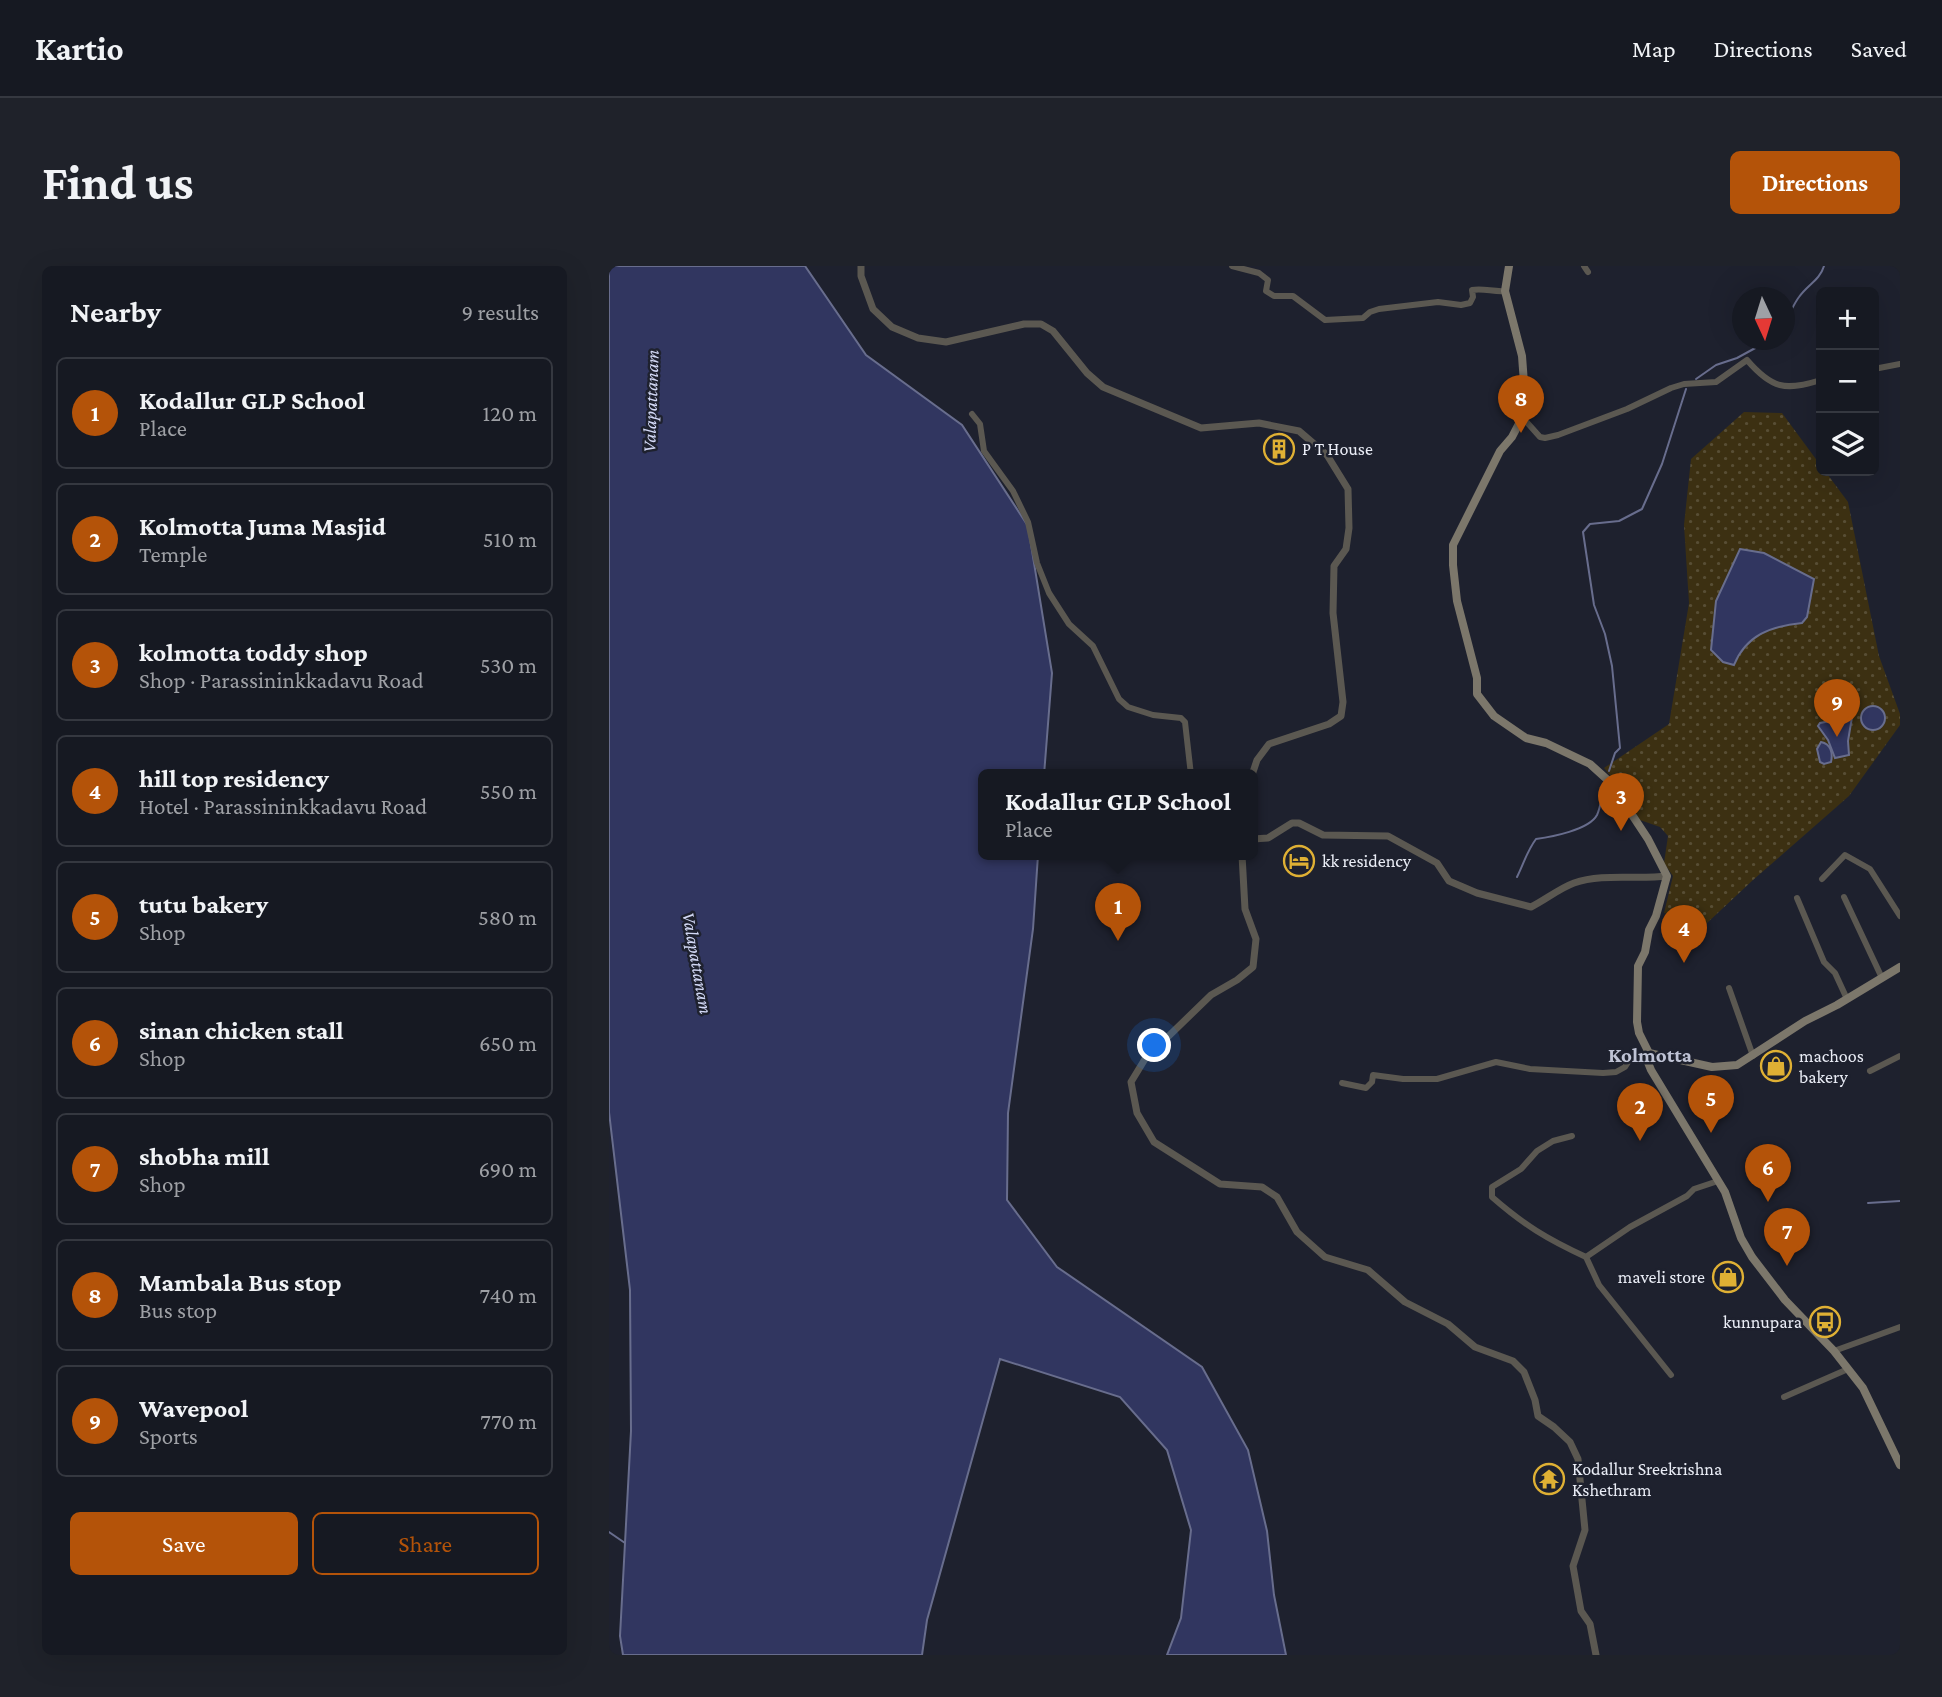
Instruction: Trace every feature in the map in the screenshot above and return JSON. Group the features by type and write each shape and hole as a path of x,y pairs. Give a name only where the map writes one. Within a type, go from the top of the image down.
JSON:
{"main road":[{"path":"1509,266 1505,291 1522,356 1526,410 1512,437 1500,451 1453,545 1457,601 1477,678 1477,694 1484,707 1494,716 1527,738 1546,743 1590,764 1611,783 1648,839 1667,876 1638,966 1637,1022 1639,1033 1649,1053 1647,1060 1659,1087 1718,1181 1729,1202 1741,1238 1752,1257 1863,1388 1900,1465"},
{"path":"1649,1053 1712,1067 1737,1065 1805,1021 1900,967"}],"street":[{"path":"861,266 861,276 873,309 891,327 918,338 946,342 1024,324 1041,324 1053,331 1087,373 1103,387 1201,428 1259,423 1299,431 1327,455 1348,489 1349,528 1346,549 1334,566 1333,613 1343,702 1341,716 1329,724 1269,744 1254,769"},
{"path":"1232,266 1259,273 1268,280 1266,291 1274,296 1293,296 1325,320 1363,317 1379,309 1438,302 1461,305 1470,303 1472,290 1505,291"},
{"path":"1523,418 1540,437 1557,435 1627,410 1671,388 1684,384 1716,382 1747,360 1762,378 1786,387 1816,381"},
{"path":"1879,368 1900,364"},
{"path":"972,414 980,424 984,451 1013,491 1028,522 1037,563 1053,601 1069,624 1093,646 1119,699 1128,707 1153,715 1181,718 1185,722 1190,769"},
{"path":"1258,839 1268,838 1292,823 1299,823 1323,835 1388,836 1437,863 1449,881 1477,893 1531,907 1573,883 1598,879 1647,879 1667,876"},
{"path":"1822,879 1845,855 1870,869 1900,916"},
{"path":"1242,860 1245,909 1256,939 1253,967 1211,995 1145,1059 1131,1082 1137,1113 1154,1142 1220,1184 1262,1187 1277,1197 1297,1232 1325,1257 1368,1270 1405,1302 1448,1324 1475,1348 1513,1361 1524,1372 1538,1416 1570,1442 1579,1459 1585,1530 1573,1566 1581,1611 1590,1624 1595,1655"},
{"path":"1844,897 1882,978"},
{"path":"1797,898 1824,962 1835,973 1847,999"},
{"path":"1728,988 1753,1056"},
{"path":"1342,1083 1366,1088 1373,1075 1403,1079 1437,1079 1496,1062 1530,1069 1616,1072 1630,1059 1649,1053"},
{"path":"1870,1071 1900,1056"},
{"path":"1572,1136 1553,1141 1537,1150 1521,1169 1492,1187 1492,1197 1518,1220 1544,1237 1586,1257 1599,1285 1671,1375"},
{"path":"1586,1257 1630,1227 1687,1196 1694,1189 1718,1181"},
{"path":"1834,1351 1900,1327"},
{"path":"1784,1397 1848,1369"}],"shaded area":[{"path":"1744,412 1782,413 1816,459 1816,476 1829,476 1848,502 1879,656 1900,714 1900,725 1849,796 1706,924 1664,913 1673,876 1664,863 1668,836 1660,827 1640,820 1624,792 1604,768 1669,724 1689,603 1684,525 1691,459"}],"water":[{"name":"Valapattanam","path":"609,266 805,266 866,355 962,425 1028,526 1052,673 1044,769 978,769 978,860 1038,860 1033,929 1008,1113 1007,1200 1057,1267 1202,1367 1248,1450 1267,1531 1274,1595 1286,1655 1167,1655 1181,1618 1191,1530 1167,1450 1120,1397 1000,1359 927,1620 922,1655 623,1655 620,1636 631,1431 630,1290 609,1112"},
{"path":"1740,549 1764,553 1814,579 1807,617 1802,623 1761,634 1745,646 1734,665 1723,662 1711,650 1716,601"},
{"path":"1873,706 1882,709 1885,718 1882,727 1873,730 1864,727 1861,718 1864,709"},
{"path":"1852,717 1849,755 1835,758 1828,740 1818,726 1820,723"},
{"path":"1821,742 1831,749 1831,762 1820,762 1817,749"}],"waterway":[{"path":"1795,304 1820,275 1824,266"},
{"path":"1696,379 1716,365 1752,350"},
{"path":"1609,771 1615,753 1620,748 1612,666 1605,634 1594,605 1583,532 1590,524 1619,521 1642,509 1662,464 1686,389"},
{"path":"1517,877 1536,839 1569,832 1593,820 1598,812 1605,783"},
{"path":"1868,1203 1900,1201"},
{"path":"609,1532 625,1543"}],"place":[{"name":"Mambala Bus stop","path":"1521,433"},
{"name":"P T House","path":"1279,449"},
{"name":"Wavepool","path":"1837,737"},
{"name":"kolmotta toddy shop","path":"1621,831"},
{"name":"kk residency","path":"1299,861"},
{"name":"Kodallur GLP School","path":"1118,941"},
{"name":"hill top residency","path":"1684,963"},
{"name":"machoos bakery","path":"1776,1066"},
{"name":"tutu bakery","path":"1711,1133"},
{"name":"Kolmotta Juma Masjid","path":"1640,1141"},
{"name":"sinan chicken stall","path":"1768,1202"},
{"name":"shobha mill","path":"1787,1266"},
{"name":"maveli store","path":"1728,1277"},
{"name":"kunnupara","path":"1825,1322"},
{"name":"Kodallur Sreekrishna Kshethram","path":"1549,1479"}],"district":[{"name":"Kolmotta","path":"1650,1055"}]}
